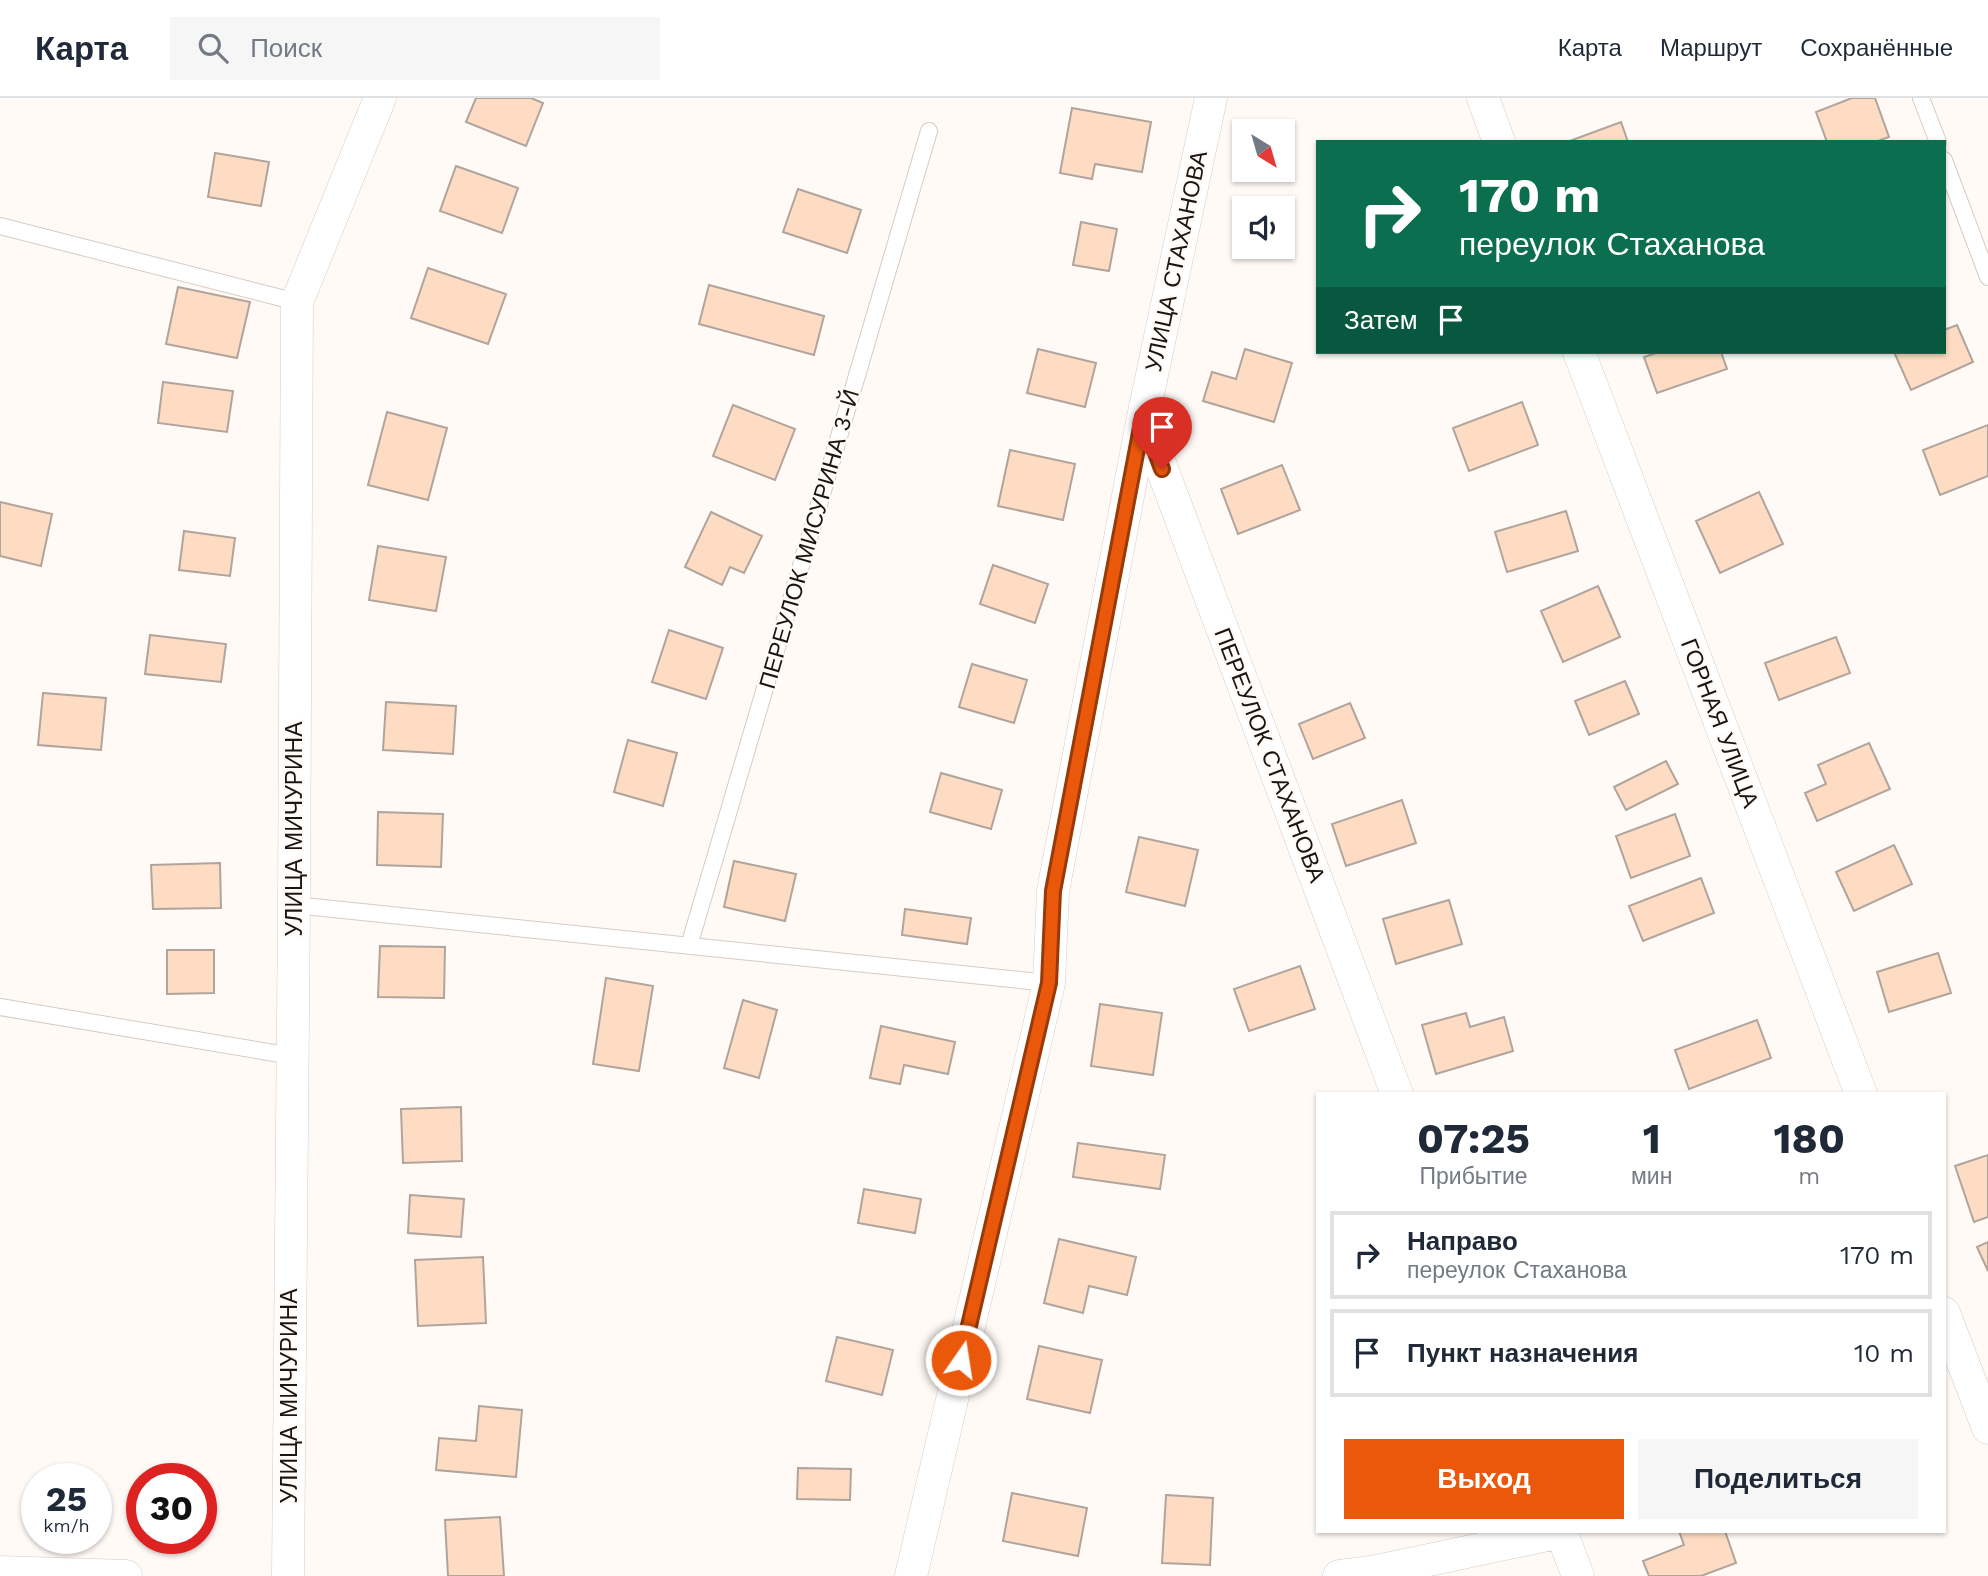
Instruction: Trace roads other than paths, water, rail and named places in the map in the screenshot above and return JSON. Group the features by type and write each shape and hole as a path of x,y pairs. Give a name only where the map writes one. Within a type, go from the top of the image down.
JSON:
{"street":[{"name":"УЛИЦА МИЧУРИНА","path":"288,1576 297,302 380,98"},
{"name":"УЛИЦА СТАХАНОВА","path":"911,1576 1049,983 1053,891 1143,417 1211,98"},
{"path":"1483,98 1498,140"},
{"name":"ГОРНАЯ УЛИЦА","path":"1580,354 1860,1092"},
{"name":"ПЕРЕУЛОК СТАХАНОВА","path":"1143,417 1396,1092"},
{"path":"1946,1318 1988,1428"},
{"path":"1339,1576 1377,1571 1556,1533"},
{"path":"1561,1533 1578,1576"},
{"path":"0,1572 126,1576"}],"lane":[{"path":"1921,98 1936,140"},
{"name":"ПЕРЕУЛОК МИСУРИНА 3-Й","path":"689,946 929,131"},
{"path":"1946,165 1988,277"},
{"path":"0,226 297,302"},
{"path":"294,905 1049,983"},
{"path":"0,1007 292,1056"}]}
